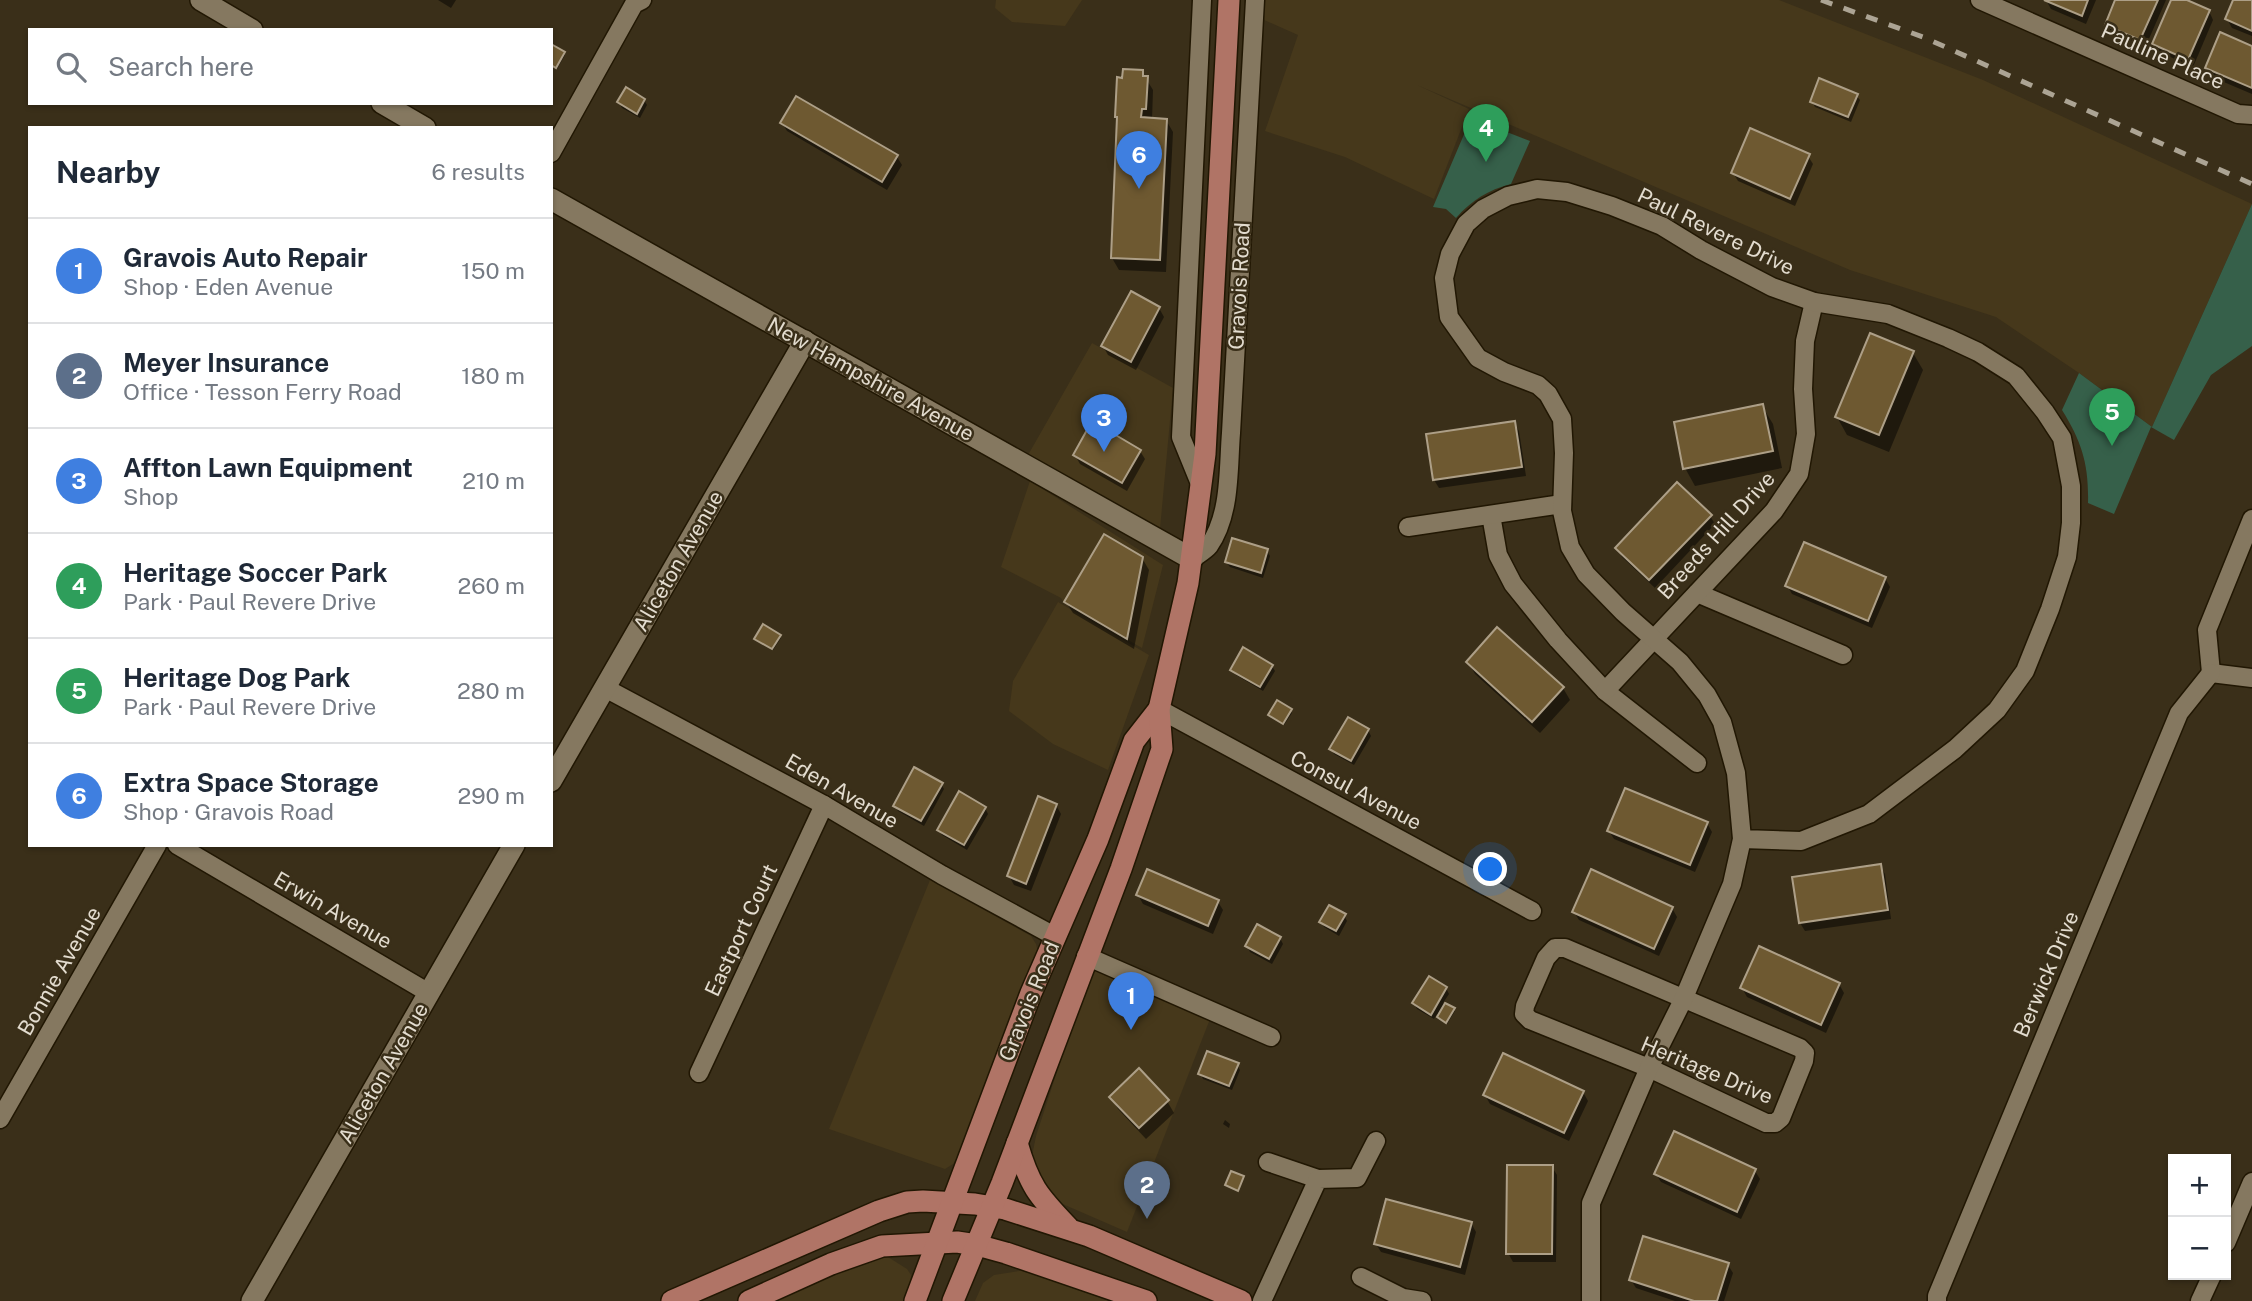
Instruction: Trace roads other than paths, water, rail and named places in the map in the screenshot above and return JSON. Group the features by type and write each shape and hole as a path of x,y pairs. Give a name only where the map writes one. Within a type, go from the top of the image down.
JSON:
{"main road":[{"name":"Gravois Road","path":"953,1301 1017,1143 1121,869 1162,749 1159,709 1192,559 1202,488 1229,0"},
{"name":"Gravois Road","path":"915,1301 1031,993 1098,839 1134,741 1159,709"},
{"path":"1017,1143 1028,1178 1036,1191 1070,1229"},
{"path":"672,1301 879,1211 915,1201 951,1202 1024,1214 1070,1229 1241,1301"},
{"path":"749,1301 869,1250 893,1244 936,1242 977,1245 1146,1301"}],"street":[{"path":"201,0 250,28"},
{"path":"553,149 634,4 642,0"},
{"path":"1202,0 1181,437 1202,488"},
{"name":"Gravois Road","path":"1192,559 1208,548 1221,523 1225,502 1255,0"},
{"name":"Pauline Place","path":"1980,0 2238,114 2252,115"},
{"path":"385,105 422,126"},
{"name":"Paul Revere Drive","path":"1591,1301 1591,1203 1732,884 1742,839 1736,772 1722,722 1701,687 1680,662 1623,612 1586,574 1570,547 1562,504 1562,419 1548,394 1538,385 1478,358 1449,317 1444,278 1450,254 1466,224 1483,209 1508,197 1537,189 1567,192 1612,206 1662,226 1772,287 1814,302 1888,314 1948,338 1978,352 2016,376 2062,438 2071,486 2067,558 2025,671 1997,710 1955,749 1869,814 1801,841 1742,839"},
{"name":"New Hampshire Avenue","path":"553,200 1192,559"},
{"name":"Breeds Hill Drive","path":"1605,691 1774,511 1799,474 1806,434 1803,388 1805,341 1814,302"},
{"name":"Aliceton Avenue","path":"553,778 805,341"},
{"path":"1408,527 1562,504"},
{"path":"1491,515 1498,555 1513,584 1558,640 1605,691 1698,763"},
{"path":"2252,519 2207,630 2211,673 2252,678"},
{"path":"1697,593 1843,655"},
{"name":"Berwick Drive","path":"1937,1301 2179,713 2211,673"},
{"name":"Eden Avenue","path":"606,688 824,806 1056,937"},
{"name":"Consul Avenue","path":"1159,709 1532,911"},
{"name":"Eastport Court","path":"699,1073 824,806"},
{"name":"Bonnie Avenue","path":"0,1119 157,847"},
{"name":"Erwin Avenue","path":"180,847 429,993"},
{"name":"Aliceton Avenue","path":"252,1301 513,847"},
{"name":"Heritage Drive","path":"1555,948 1565,948 1683,1000 1800,1048 1805,1053 1781,1118 1775,1123 1766,1123 1649,1068 1530,1020 1524,1014 1546,958 1555,948"},
{"path":"1086,956 1271,1037"},
{"path":"1268,1161 1318,1180 1357,1178 1376,1142"},
{"path":"1262,1301 1318,1180"},
{"path":"2231,1230 2252,1182"},
{"path":"1361,1277 1404,1298 1422,1301"},
{"path":"2200,1301 2210,1280"}],"railway":[{"path":"1821,0 1923,37 2252,184"}],"place":[{"name":"Heritage Soccer Park","path":"1486,162"},
{"name":"Extra Space Storage","path":"1139,189"},
{"name":"Heritage Dog Park","path":"2112,446"},
{"name":"Affton Lawn Equipment","path":"1104,452"},
{"name":"Gravois Auto Repair","path":"1131,1030"},
{"name":"Meyer Insurance","path":"1147,1219"}]}
